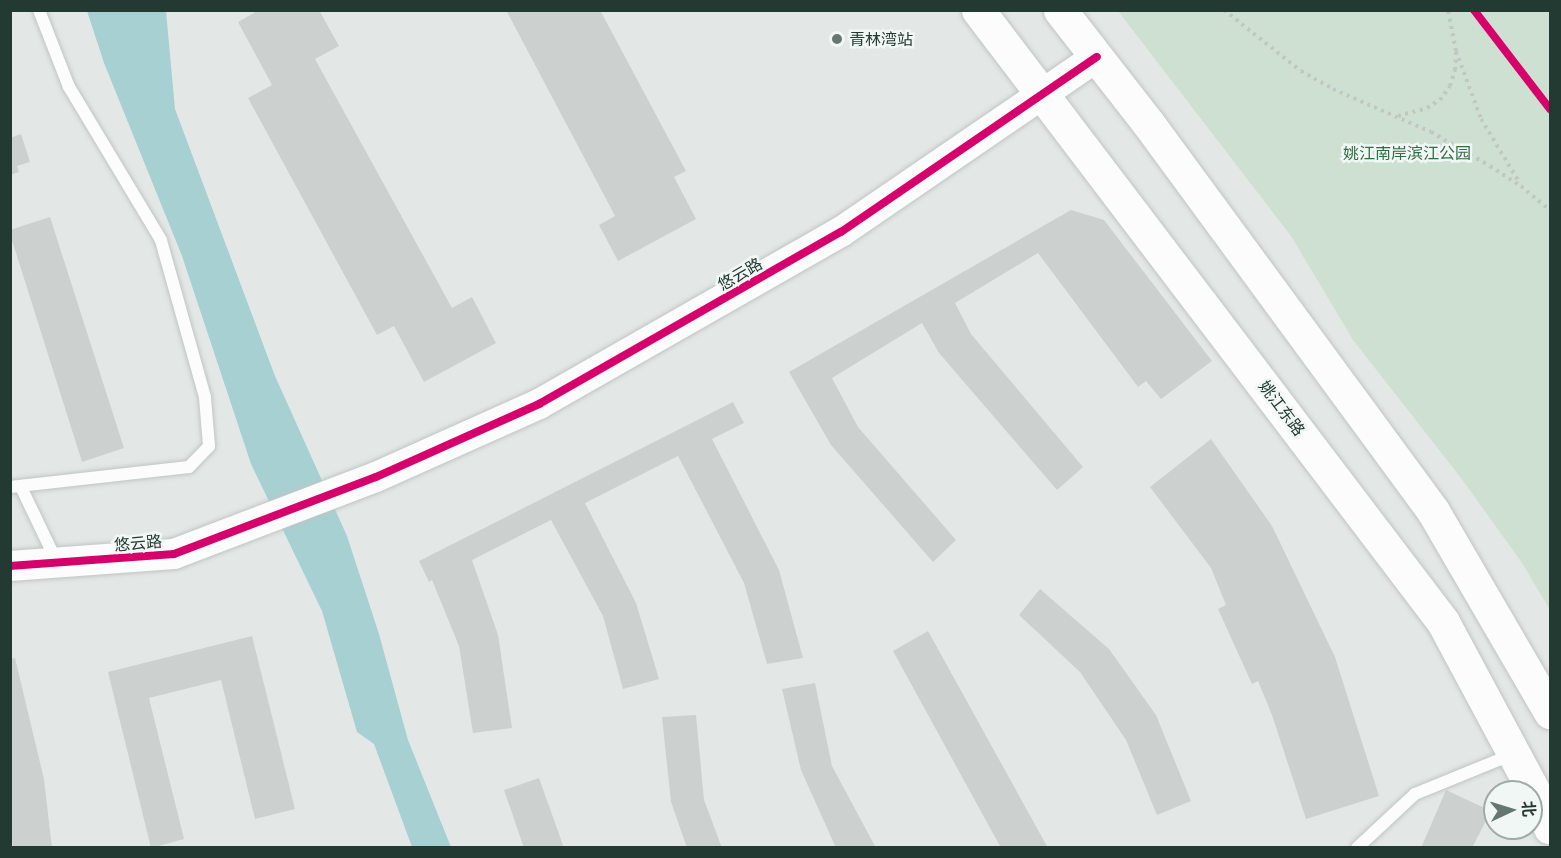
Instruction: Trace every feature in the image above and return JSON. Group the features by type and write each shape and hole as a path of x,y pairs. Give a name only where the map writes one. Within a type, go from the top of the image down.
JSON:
{"main road":[{"name":"姚江东路","path":"978,10 1149,232 1443,622 1551,828"},
{"path":"1060,10 1433,511 1551,712"}],"street":[{"name":"悠云路","path":"10,567 174,554 376,477 539,404 820,243 1097,57"}],"lane":[{"path":"39,10 69,87 161,240 205,397 208,446 189,467 16,487 58,563"},
{"path":"1357,848 1415,794 1514,754"}],"path":[{"path":"1448,10 1456,51 1481,118 1499,153 1521,186"},
{"path":"1225,11 1301,71 1333,89 1431,132 1521,186 1551,210"},
{"path":"1395,116 1428,108 1440,100 1450,86 1455,70 1456,51"}],"green space":[{"name":"姚江南岸滨江公园","path":"1118,11 1550,11 1550,610 1522,563 1461,478 1353,340 1291,236"}],"water":[{"path":"87,11 166,11 175,109 275,376 347,536 379,634 408,740 451,847 412,847 374,744 357,732 322,611 251,464 182,256 104,63"}],"building":[{"path":"259,10 319,10 339,46 315,59 452,308 472,297 496,343 424,382 394,326 377,335 248,98 272,85 238,22"},
{"path":"506,10 600,10 686,171 674,177 696,219 618,261 599,225 615,216"},
{"path":"21,134 30,162 17,166 19,172 10,175 10,138"},
{"path":"1071,210 1104,220 1212,361 1161,399 1146,381 1138,387 1038,253 955,303 971,334 1083,467 1057,490 939,353 922,323 832,378 858,427 956,540 933,562 831,445 789,372"},
{"path":"50,217 124,448 82,462 10,234 10,230"},
{"path":"733,402 744,423 712,439 779,570 803,658 767,664 744,583 678,456 585,503 636,603 659,679 623,689 603,616 551,520 472,560 498,635 512,728 473,733 459,646 432,580 429,582 419,561"},
{"path":"1211,439 1272,526 1335,657 1379,796 1306,819 1272,715 1258,681 1252,684 1218,609 1226,605 1211,568 1150,487"},
{"path":"1040,589 1109,649 1156,715 1191,801 1157,815 1126,740 1080,672 1019,615"},
{"path":"928,631 1048,848 1001,848 893,651"},
{"path":"252,636 295,809 255,819 221,680 149,698 184,839 151,848 108,672"},
{"path":"15,658 44,779 52,848 13,848 10,827 10,659"},
{"path":"815,683 832,766 876,848 836,848 801,770 782,689"},
{"path":"696,715 704,800 722,848 687,848 671,802 662,717"},
{"path":"539,778 564,848 524,848 504,790"},
{"path":"1446,790 1483,807 1483,827 1472,848 1421,848"}],"cycle path":[{"path":"1474,10 1550,109"},
{"path":"10,566 174,554 376,477 539,404 841,232 1097,57"}],"place":[{"name":"青林湾站","path":"837,39"}]}
